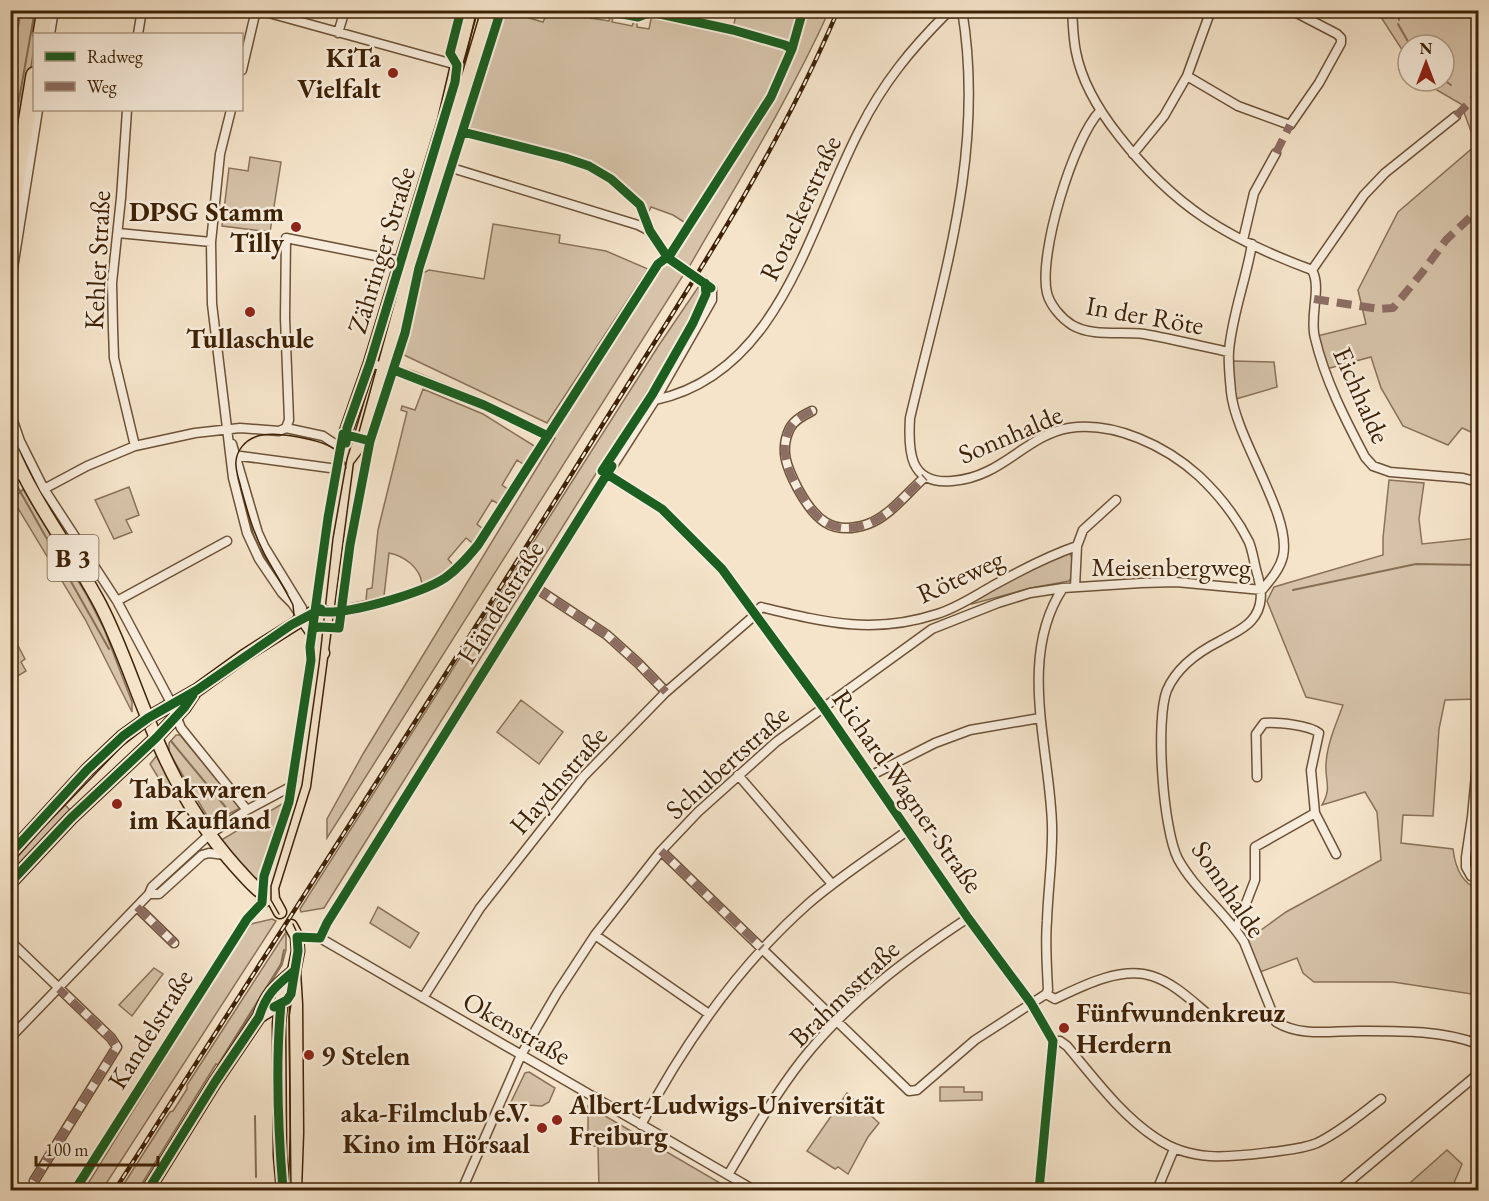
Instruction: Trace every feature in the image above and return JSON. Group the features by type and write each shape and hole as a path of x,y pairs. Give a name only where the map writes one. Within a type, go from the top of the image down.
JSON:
{"highway":[{"path":"41,33 45,10"},
{"path":"10,219 33,81"}],"main road":[{"name":"Zähringer Straße","path":"346,466 347,428 370,363 444,121 455,82 470,10"},
{"name":"Zähringer Straße","path":"346,447 364,439 488,10"},
{"name":"B 3","path":"11,448 24,476 102,607 156,738 203,825 253,887 272,899 280,912"},
{"path":"323,653 318,640 316,612 346,466"},
{"path":"272,899 274,880 304,786 323,653 316,612"},
{"path":"10,854 108,748 148,718 197,690 244,656 316,612"},
{"path":"10,884 66,822 156,738 197,690"},
{"path":"294,931 298,951 294,974 297,1133 295,1191"},
{"path":"283,1191 280,1162 279,1033 282,994 294,974"},
{"path":"148,1191 215,1082 259,1017 262,1006 272,990 280,981 294,974"},
{"path":"259,1017 281,1005"},
{"path":"279,1033 296,1034"},
{"path":"280,1162 287,1165 295,1164"}],"street":[{"path":"50,33 54,10"},
{"path":"138,33 142,10"},
{"path":"243,66 257,10 457,65"},
{"path":"338,33 345,10"},
{"path":"1072,10 1076,51 1100,111 1155,179 1189,209 1226,232 1312,270 1364,195 1385,173 1456,116"},
{"path":"1133,154 1164,116 1187,76 1211,10"},
{"path":"1187,76 1238,106 1290,125 1313,92 1341,43 1341,38 1337,34 1291,10"},
{"name":"Rotackerstraße","path":"655,400 687,392 700,384 735,358 755,337 786,291 859,130 883,87 913,48 947,13 962,12"},
{"name":"Sonnhalde","path":"962,12 968,58 969,105 963,189 910,418 909,437 912,461 925,477 946,481 963,480 990,470 1037,440 1067,428 1101,427 1117,431 1167,453 1191,469 1213,491 1232,515 1249,543 1262,590 1260,603 1251,622 1188,661 1176,675 1167,691 1161,716 1166,802 1177,857 1193,882 1236,929 1244,942 1276,1022 1286,1028 1302,1032 1432,1033 1479,1044"},
{"path":"10,287 38,111"},
{"name":"Kehler Straße","path":"127,111 112,283 114,358 135,446"},
{"path":"231,111 220,154 211,242 212,304 227,430 258,533 286,583 316,612"},
{"name":"In der Röte","path":"1100,111 1092,120 1071,166 1052,228 1047,260 1047,293 1054,309 1072,325 1087,331 1142,334 1229,352"},
{"path":"1243,240 1254,194 1276,153"},
{"path":"442,165 638,225 650,231 665,255 685,270"},
{"path":"118,233 211,242"},
{"path":"286,428 289,420 285,318 286,238 401,261"},
{"name":"Meisenbergweg","path":"1076,587 1176,582 1262,590 1281,563 1285,543 1281,524 1240,428 1231,393 1229,352 1252,244"},
{"name":"Eichhalde","path":"1312,270 1317,284 1313,315 1314,336 1327,379 1365,457 1373,466 1390,472 1463,478 1479,482"},
{"name":"Händelstraße","path":"320,938 333,913 655,400 712,300 712,288 703,281"},
{"name":"Zähringer Straße","path":"316,612 388,600 445,578 459,567 478,545 548,436 474,401 413,376 370,363"},
{"path":"812,411 791,426 785,445 784,458 809,509 826,523 835,527 853,528 870,524 884,515 925,477"},
{"path":"10,412 20,441 44,489 117,601 171,704 181,728 248,810"},
{"path":"44,489 87,466 135,446 195,433 249,428 279,431 286,428 323,436 346,447"},
{"path":"233,455 346,466"},
{"path":"233,455 235,491 243,535 282,593 292,603 316,612"},
{"path":"10,473 24,476"},
{"name":"Richard-Wagner-Straße","path":"607,475 662,509 722,569 824,707 907,831 1030,1003 1053,1041"},
{"path":"1076,587 1077,546 1083,530 1116,500"},
{"path":"117,601 227,541"},
{"name":"Röteweg","path":"755,615 761,607 825,622 856,626 892,624 918,619 938,614 1054,554 1077,546"},
{"name":"Schubertstraße","path":"462,1191 521,1055 557,993 595,935 661,851 698,812 776,742 932,629 1030,593 1076,587"},
{"path":"536,588 607,636 666,692"},
{"path":"661,851 905,1089 913,1092 975,1040 1046,994 1048,990 1046,923 1052,827 1050,787 1040,718 1039,669 1052,604 1063,588"},
{"name":"Haydnstraße","path":"423,998 480,908 583,777 666,692 755,615"},
{"path":"870,776 935,742 970,730 1040,718"},
{"path":"1257,777 1256,735 1264,723 1314,729 1319,733 1311,770 1315,813 1336,854"},
{"path":"1479,753 1466,867 1471,876 1479,879"},
{"path":"738,775 832,884"},
{"path":"10,1038 153,888 210,834 292,786 304,786"},
{"path":"1236,929 1255,880 1255,847 1315,813"},
{"path":"641,1125 683,1052 740,972 762,948 832,884 907,831"},
{"path":"194,848 202,852 202,855"},
{"path":"149,894 159,894 202,855 209,853 226,855"},
{"name":"Kandelstraße","path":"75,1191 247,919 260,904 272,899"},
{"path":"137,907 174,943"},
{"name":"Brahmsstraße","path":"728,1175 781,1089 837,1021 900,964 968,918"},
{"name":"Okenstraße","path":"294,931 320,938 754,1191"},
{"path":"595,935 709,1014"},
{"path":"298,951 304,945 320,938"},
{"path":"10,940 111,1038 117,1047 34,1181"},
{"path":"1046,994 1055,999 1098,979 1141,973 1166,982 1209,1015"},
{"path":"1039,1191 1053,1041 1060,1041 1066,1046 1133,1120 1156,1139 1174,1149 1200,1156 1214,1157 1300,1148 1316,1143 1382,1099"},
{"path":"1339,1191 1479,1074"},
{"path":"1157,1191 1174,1149"}],"shaded area":[{"path":"11,11 40,11 33,33 33,54 11,191"},
{"path":"505,11 543,22 548,11 559,13 563,11 563,14 586,18 587,13 590,13 590,18 609,21 610,17 613,17 612,22 632,26 634,21 637,21 637,27 649,29 652,14 732,32 737,11 829,11 780,108 689,267 674,256 692,227 673,215 651,207 648,213 612,178 589,165 468,128"},
{"path":"1377,11 1478,11 1478,435 1462,428 1448,445 1403,426 1381,388 1371,357 1326,369 1317,336 1366,324 1358,290 1398,212 1476,145 1461,104 1442,93 1456,93 1456,33 1396,33 1396,40"},
{"path":"250,157 281,162 270,232 222,226 229,168 248,171"},
{"path":"493,224 560,235 559,243 606,251 648,269 547,423 402,354 421,274 429,270 484,279"},
{"path":"666,263 684,274 327,838 327,819 363,754 555,438 552,435 658,268 661,264"},
{"path":"699,286 703,295 699,309 324,908 301,912 300,909 659,345"},
{"path":"1233,361 1274,362 1277,387 1236,399"},
{"path":"423,389 483,414 536,447 523,464 517,460 502,485 509,490 500,505 492,500 477,524 484,530 475,545 466,538 448,559 455,567 422,584 418,572 410,563 389,553 384,596 366,601 367,589 372,588 378,530 407,412 401,410 402,406 415,410"},
{"path":"1389,480 1424,483 1419,519 1422,544 1478,538 1478,699 1445,700 1439,729 1433,816 1403,815 1401,843 1453,849 1455,862 1463,878 1478,889 1478,995 1393,982 1314,982 1303,973 1297,958 1260,972 1247,940 1286,912 1381,860 1377,812 1365,792 1322,805 1327,789 1328,749 1343,705 1306,697 1267,601 1274,587 1383,555"},
{"path":"129,487 139,515 126,520 132,532 114,539 95,500"},
{"path":"23,489 86,594 104,629 132,702 132,712 85,619 13,500"},
{"path":"1068,551 1074,566 1069,581 1031,588 972,604 972,601"},
{"path":"15,640 25,659 21,662 26,671 11,680 11,642"},
{"path":"521,700 563,732 539,764 497,732"},
{"path":"176,735 180,735 240,808 216,821 210,821 169,752 169,743"},
{"path":"158,754 182,801 164,787 150,764"},
{"path":"61,801 72,812 11,876 11,857"},
{"path":"287,801 264,869 256,880 222,842 223,839"},
{"path":"378,907 419,933 410,948 370,923"},
{"path":"272,919 276,921 102,1190 84,1190 233,949 251,924"},
{"path":"286,932 286,950 282,965 219,1065 216,1064 138,1190 120,1190 170,1112 173,1111 187,1089 187,1085"},
{"path":"154,968 163,974 132,1016 119,1005"},
{"path":"529,1072 555,1088 549,1102 542,1106 510,1104 525,1073"},
{"path":"940,1087 964,1087 964,1092 982,1092 982,1100 940,1101"},
{"path":"847,1093 879,1123 868,1137 848,1174 838,1167 835,1169 807,1151"},
{"path":"588,1106 732,1190 599,1190 598,1146 588,1146"},
{"path":"1447,1150 1462,1164 1451,1190 1402,1190"},
{"path":"474,1183 508,1183 508,1190 470,1190"}],"waterway":[{"path":"10,150 35,10"},
{"path":"1398,10 1399,20"},
{"path":"1398,24 1403,33"},
{"path":"12,477 109,649"},
{"path":"1293,590 1416,564 1478,565"},
{"path":"171,741 228,810"},
{"path":"218,1065 281,964 284,950"},
{"path":"255,1116 256,1177"}],"tunnel":[{"path":"685,270 703,281"}],"tram line":[{"path":"279,914 271,900 271,886 302,785 319,665 333,538 347,459 478,10"},
{"path":"10,865 121,747 230,662 292,620 293,605 253,529 237,474 237,457 242,446 251,439 263,435 298,437 331,447 341,455 346,468"},
{"path":"285,633 328,606"},
{"path":"291,1190 289,1017 300,947 299,937 293,924"}],"railway":[{"path":"115,1190 470,636 721,236 783,125 838,10"}],"marked path":[{"path":"10,55 18,10"},
{"path":"1456,116 1478,94"},
{"path":"1276,153 1290,125"},
{"path":"1314,299 1379,309 1393,308 1446,240 1478,210"},
{"path":"812,411 792,425 787,436 785,451 788,466 798,489 810,509 825,522 844,528 868,524 891,510 925,477"},
{"path":"536,588 607,635 666,692"},
{"path":"661,851 762,948"},
{"path":"137,907 174,943"},
{"path":"34,1181 117,1047 111,1038 59,989"}],"cycle path":[{"path":"346,443 347,428 370,363 455,82 457,65 450,53 461,10"},
{"path":"314,628 339,628 350,545 370,441 405,333 419,268 501,10"},
{"path":"602,10 638,17 651,12 733,30 792,49"},
{"path":"317,611 329,612 363,607 401,597 434,584 463,563 478,545 658,264 670,255 771,97 792,49 803,10"},
{"path":"463,132 565,158 589,166 611,179 640,205 650,231 668,258 711,288"},
{"path":"705,283 706,294 693,323 652,395 602,471 662,509 722,569 823,707 968,918 1031,1003 1053,1041 1039,1190"},
{"path":"394,370 484,405 548,436"},
{"path":"75,1190 247,919 262,903 264,876 289,802 311,660 310,647 328,518 343,434 370,441"},
{"path":"320,938 327,923 612,466"},
{"path":"10,854 87,770 123,736 148,718 197,690 291,625 321,609"},
{"path":"10,883 71,818 156,738 193,695"},
{"path":"274,1007 287,1000 291,994 298,951 297,937 320,938"},
{"path":"148,1190 215,1082 259,1017 269,996 294,971"},
{"path":"281,1004 278,1097 283,1190"}],"place":[{"name":"KiTa Vielfalt","path":"393,73"},
{"name":"DPSG Stamm Tilly","path":"296,227"},
{"name":"Tullaschule","path":"250,312"},
{"name":"Tabakwaren im Kaufland","path":"117,804"},
{"name":"Fünfwundenkreuz Herdern","path":"1064,1028"},
{"name":"9 Stelen","path":"309,1055"},
{"name":"Albert-Ludwigs-Universität Freiburg","path":"557,1120"},
{"name":"aka-Filmclub e.V. Kino im Hörsaal","path":"542,1128"}]}
